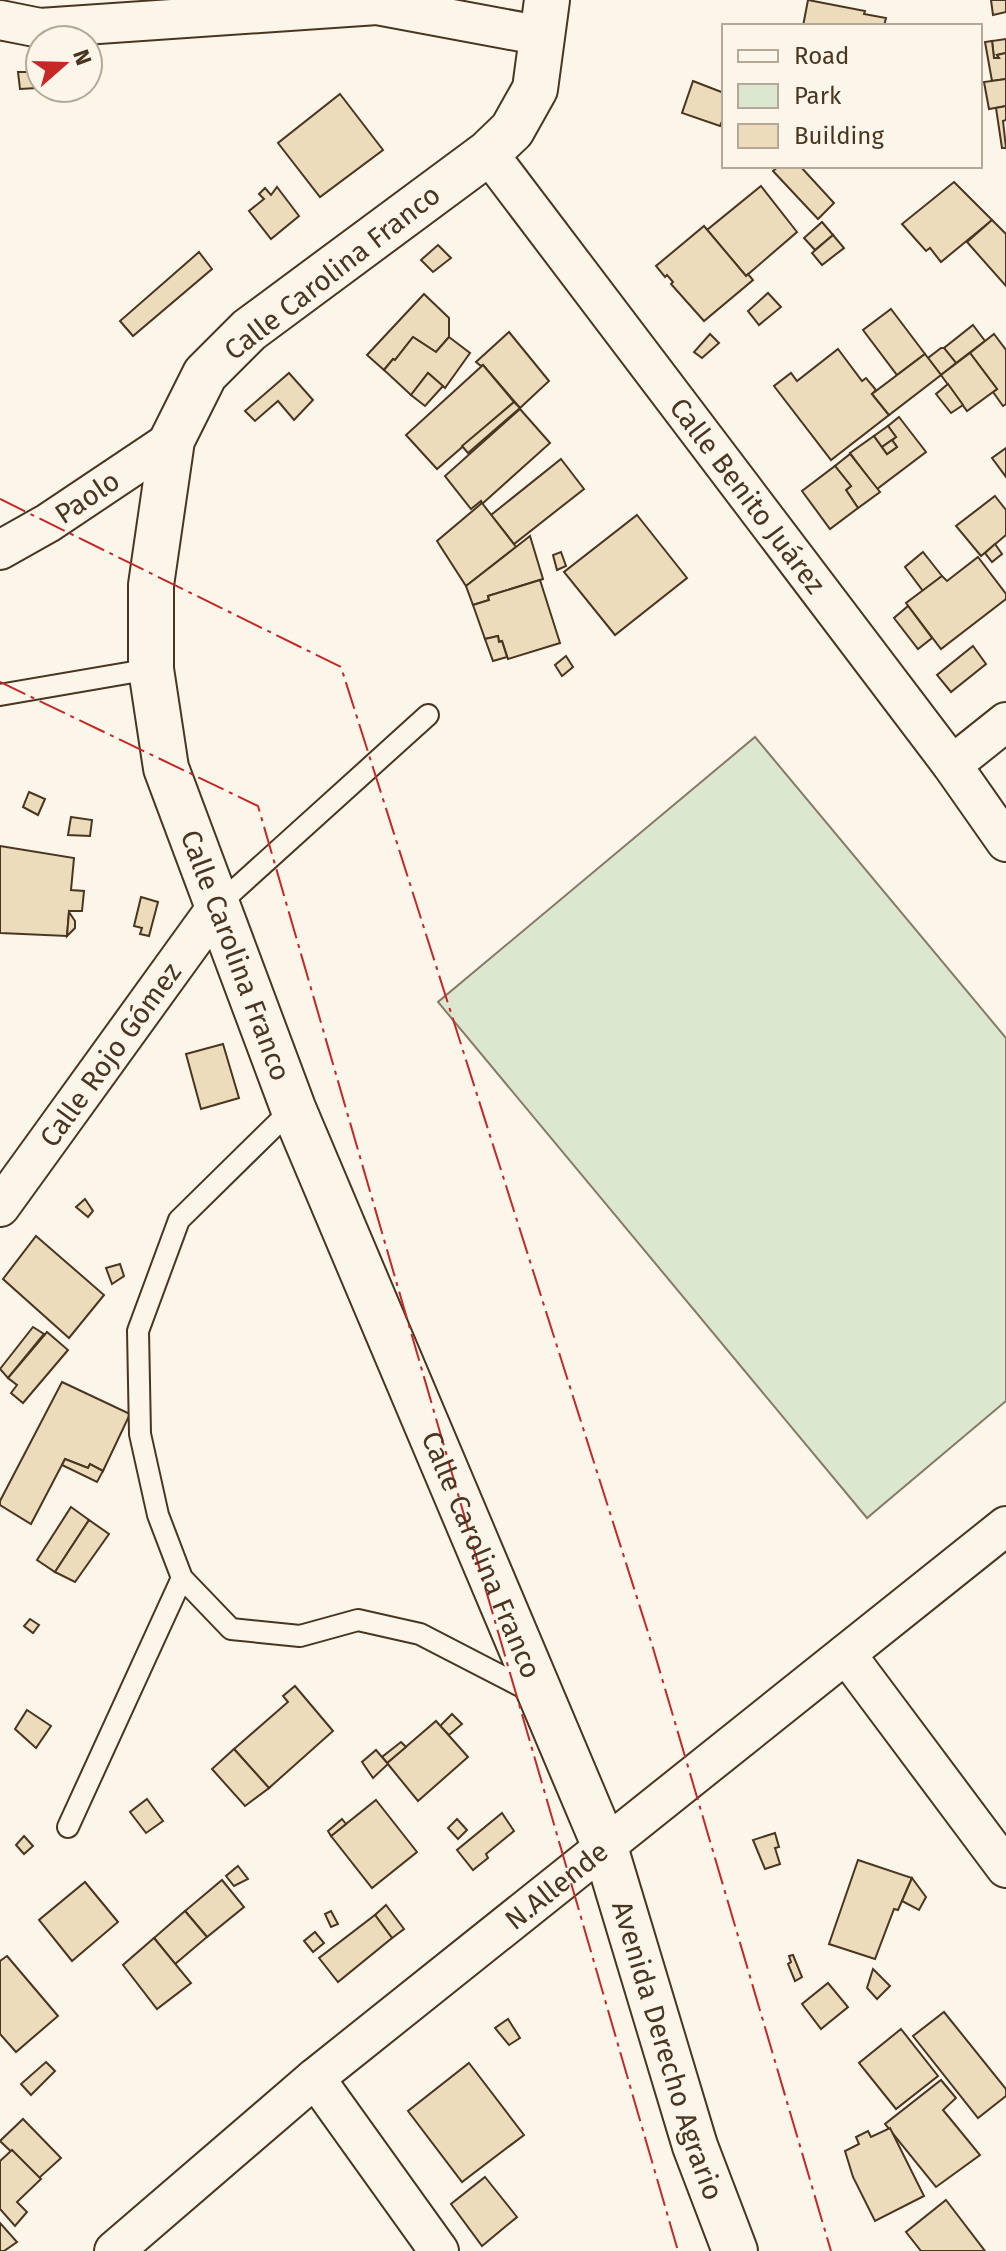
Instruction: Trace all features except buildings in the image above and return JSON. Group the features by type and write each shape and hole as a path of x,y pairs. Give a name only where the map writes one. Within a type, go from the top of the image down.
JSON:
{"street":[{"path":"0,20 40,28 377,5 545,18"},
{"name":"Calle Carolina Franco","path":"545,18 535,89 512,130 488,153 249,330 205,374 172,440 151,585 151,669 166,768 293,1108 605,1847"},
{"name":"Calle Benito Juárez","path":"488,153 952,765 1006,842"},
{"name":"Paolo","path":"0,550 48,523 172,440"},
{"path":"952,765 1006,722"},
{"name":"Calle Rojo Gómez","path":"0,1207 219,904"},
{"name":"N.Allende","path":"114,2251 315,2078 1006,1526"},
{"path":"846,1654 1006,1868"},
{"name":"Avenida Derecho Agrario","path":"605,1847 695,2146 735,2251"},
{"path":"315,2078 439,2251"}],"lane":[{"path":"0,695 151,669"},
{"path":"219,904 428,715"},
{"path":"293,1108 179,1220 138,1331 140,1434 158,1515 182,1578 231,1629 300,1636 358,1620 420,1634 542,1696"},
{"path":"68,1827 182,1578"}],"green space":[{"path":"755,737 1006,1038 1006,1401 867,1518 438,1002"}],"power":[{"path":"0,499 341,667 653,1648 831,2251"},
{"path":"0,682 258,806 678,2251"}]}
